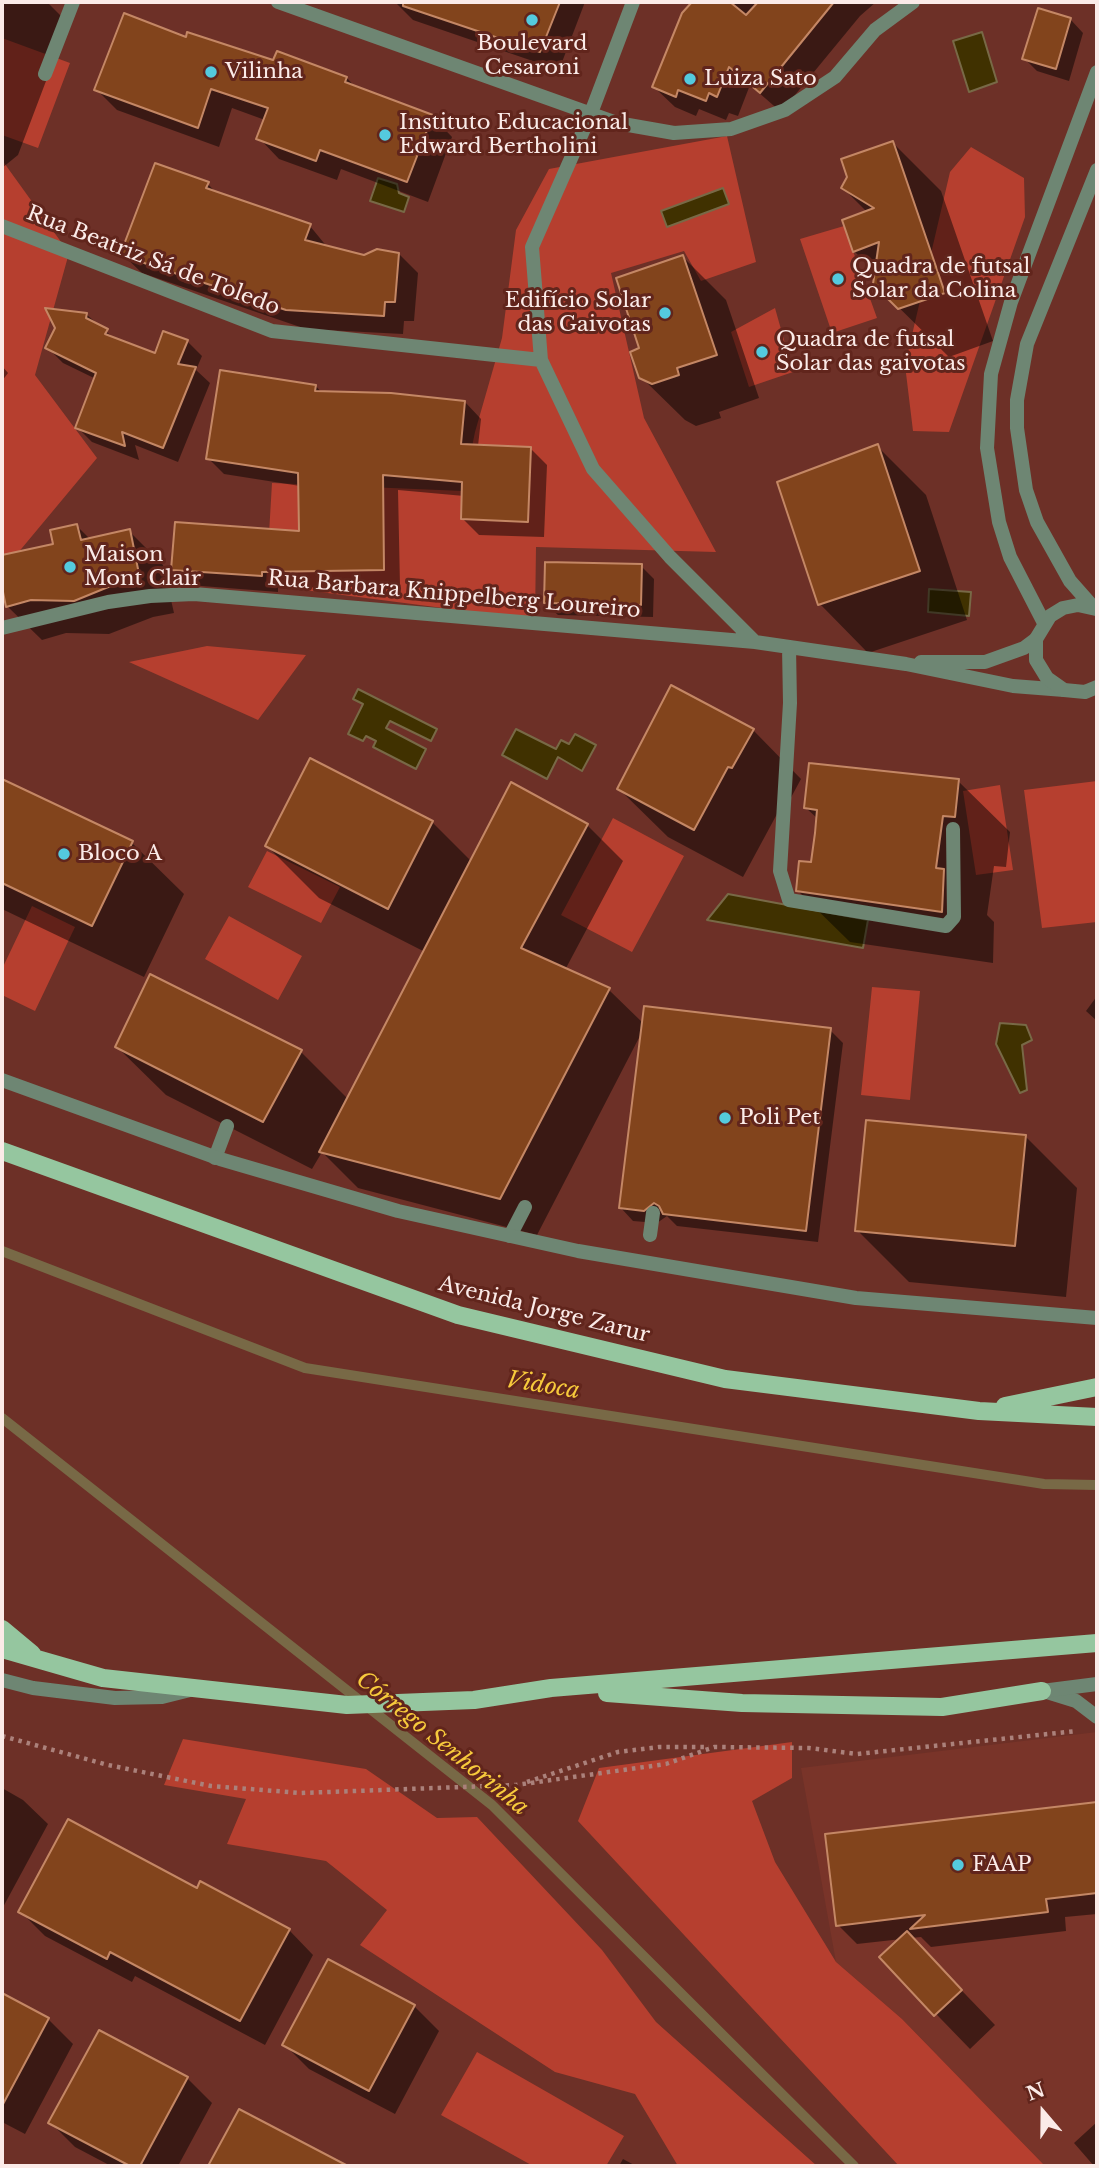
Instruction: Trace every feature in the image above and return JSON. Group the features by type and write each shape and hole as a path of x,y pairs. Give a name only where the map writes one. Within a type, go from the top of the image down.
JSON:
{"main road":[{"name":"Avenida Jorge Zarur","path":"2,1151 458,1315 725,1379 979,1411 1097,1417"},
{"path":"979,1411 1097,1387"},
{"path":"2,1629 41,1662"},
{"path":"2,1648 41,1662 103,1678 347,1705 474,1700 551,1688 1097,1643"},
{"path":"551,1688 742,1703 942,1707 1042,1691"}],"street":[{"path":"45,74 73,2"},
{"path":"278,2 591,113 646,130 674,133 703,133 759,121 810,96 835,77 876,30 913,2"},
{"path":"633,2 591,113 532,247 541,359 593,469 670,556 755,642"},
{"path":"1044,622 1010,557 999,522 987,448 990,386 999,338 1011,302 1097,72"},
{"path":"1095,608 1070,581 1037,522 1026,490 1017,428 1017,400 1027,344 1097,170"},
{"name":"Rua Beatriz Sá de Toledo","path":"2,226 272,331 541,359"},
{"name":"Rua Barbara Knippelberg Loureiro","path":"2,628 108,602 149,596 194,594 755,642 906,664 1013,686 1085,692 1097,687"},
{"path":"1065,690 1046,678 1036,660 1036,639 1044,622 1063,608 1078,605 1095,608"},
{"name":"Rua Barbara Knippelberg Loureiro","path":"906,664 936,660 985,662 1024,648 1036,639"},
{"path":"789,647 790,716 780,872 789,900 946,926 954,917 953,829"},
{"path":"2,1080 215,1157 397,1211 578,1251 856,1298 1097,1318"},
{"path":"215,1157 227,1126"},
{"path":"510,1236 525,1207"},
{"path":"650,1235 653,1213"},
{"path":"2,1680 33,1688 115,1698 162,1697 196,1689"},
{"path":"1042,1691 1097,1684"},
{"path":"1042,1691 1064,1695 1097,1717"}],"path":[{"path":"516,1785 618,1752 659,1747 809,1748 857,1754 1085,1730"},
{"path":"2,1736 108,1765 211,1786 301,1793 516,1785 666,1764 714,1747"}],"shaded area":[{"path":"982,32 997,82 969,92 953,41"},
{"path":"2,38 70,63 38,148 2,135"},
{"path":"727,136 756,262 701,281 684,251 611,273 644,418 716,552 536,547 535,620 266,585 272,483 463,491 475,432 502,338 516,230 549,169"},
{"path":"971,147 1024,178 1025,217 949,432 913,431 905,365 950,172"},
{"path":"2,160 69,253 35,375 97,458 2,572"},
{"path":"378,178 397,184 399,193 409,197 404,212 370,201"},
{"path":"723,188 729,204 667,227 661,211"},
{"name":"Quadra de futsal Solar da Colina","path":"844,226 877,318 832,333 800,239"},
{"name":"Quadra de futsal Solar das gaivotas","path":"775,308 793,372 749,387 731,332"},
{"path":"929,589 971,592 969,616 928,612"},
{"path":"207,646 306,655 258,720 129,662"},
{"path":"358,689 437,729 431,741 390,721 386,728 426,749 416,769 373,747 376,741 366,736 363,741 348,734 363,704 353,699"},
{"path":"516,729 556,749 561,740 569,744 575,734 596,745 582,771 558,757 547,779 502,755"},
{"path":"1097,781 1097,922 1042,928 1024,790"},
{"path":"1000,785 1013,870 976,875 963,791"},
{"path":"613,818 684,856 632,952 561,915"},
{"path":"267,851 340,887 321,923 248,887"},
{"path":"728,894 868,920 863,948 707,920"},
{"path":"32,906 75,927 35,1011 2,995 2,969"},
{"path":"229,916 302,956 278,1000 205,959"},
{"path":"872,987 920,991 910,1100 861,1095"},
{"path":"1000,1023 1026,1025 1032,1040 1022,1045 1027,1090 1020,1093 996,1044"},
{"name":"FAAP","path":"1097,1732 1097,2166 1045,2166 902,2019 836,1962 801,1768"},
{"path":"183,1739 366,1769 437,1818 477,1817 602,1950 656,2022 817,2166 678,2166 635,2094 555,2072 360,1945 387,1910 326,1861 227,1844 246,1799 164,1785"},
{"path":"792,1742 792,1778 752,1801 775,1862 836,1962 902,2019 1045,2166 899,2166 578,1821 599,1768"},
{"path":"477,2052 624,2136 606,2166 533,2166 441,2115"}],"building":[{"path":"403,2 560,2 540,52 403,6"},
{"path":"692,2 730,2 746,15 758,2 834,2 760,93 729,67 717,97 709,93 706,101 678,90 676,97 652,87 682,13"},
{"path":"1038,8 1071,18 1056,69 1022,59"},
{"path":"124,13 186,37 187,32 273,60 277,51 347,77 345,82 433,115 407,182 320,150 316,161 256,139 268,108 211,89 198,128 94,90"},
{"path":"893,141 945,293 898,309 873,284 879,242 853,252 842,220 874,208 841,188 847,177 841,159"},
{"path":"155,163 209,182 206,188 311,224 305,240 364,255 377,249 399,253 395,302 385,302 384,316 286,310 120,255"},
{"name":"Edifício Solar das Gaivotas","path":"683,255 717,355 677,368 679,375 652,384 639,378 630,352 639,348 616,278"},
{"path":"45,308 87,313 86,318 108,329 105,334 155,353 163,331 188,340 178,364 196,367 163,448 122,432 125,446 75,428 96,373 45,348 55,328"},
{"path":"220,370 316,385 315,391 391,393 465,401 461,444 531,447 528,522 461,519 462,482 383,475 384,570 262,572 262,576 171,570 175,522 299,531 298,473 206,459"},
{"path":"878,444 920,571 818,605 777,482"},
{"name":"Maison Mont Clair","path":"77,524 81,540 130,529 140,579 118,583 74,601 31,600 6,607 2,587 2,555 53,544 50,530"},
{"path":"545,562 642,564 641,605 544,603"},
{"path":"671,685 754,729 732,768 728,767 694,830 617,789"},
{"path":"310,758 433,821 388,909 265,846"},
{"path":"809,763 959,779 955,817 943,816 936,868 944,869 942,912 796,891 799,861 811,862 815,833 817,810 804,808"},
{"name":"Bloco A","path":"2,779 133,841 92,926 2,883"},
{"path":"511,782 588,824 521,948 610,988 500,1199 319,1152"},
{"path":"150,974 302,1050 263,1122 115,1047"},
{"name":"Poli Pet","path":"644,1006 831,1028 806,1231 663,1214 654,1203 644,1211 619,1208"},
{"path":"866,1120 1026,1135 1015,1246 855,1231"},
{"path":"1097,1802 1097,1893 1046,1899 1048,1912 910,1929 925,1915 836,1926 825,1834"},
{"path":"68,1819 197,1888 200,1881 290,1929 240,2021 110,1952 107,1959 18,1912"},
{"path":"907,1931 962,1990 934,2016 879,1957"},
{"path":"328,1959 415,2005 369,2091 282,2045"},
{"path":"2,1993 49,2018 2,2106"},
{"path":"99,2030 188,2077 140,2166 130,2166 48,2123"},
{"path":"239,2109 348,2166 208,2166"}],"waterway":[{"name":"Vidoca","path":"2,1251 305,1368 1044,1484 1097,1485"},
{"name":"Córrego Senhorinha","path":"2,1418 492,1805 854,2166"}],"place":[{"name":"Boulevard Cesaroni","path":"532,20"},
{"name":"Vilinha","path":"211,72"},
{"name":"Luiza Sato","path":"690,79"},
{"name":"Instituto Educacional Edward Bertholini","path":"385,135"},
{"name":"Quadra de futsal Solar da Colina","path":"838,279"},
{"name":"Edifício Solar das Gaivotas","path":"665,313"},
{"name":"Quadra de futsal Solar das gaivotas","path":"762,352"},
{"name":"Maison Mont Clair","path":"70,567"},
{"name":"Bloco A","path":"64,854"},
{"name":"Poli Pet","path":"725,1118"},
{"name":"FAAP","path":"958,1865"}]}
